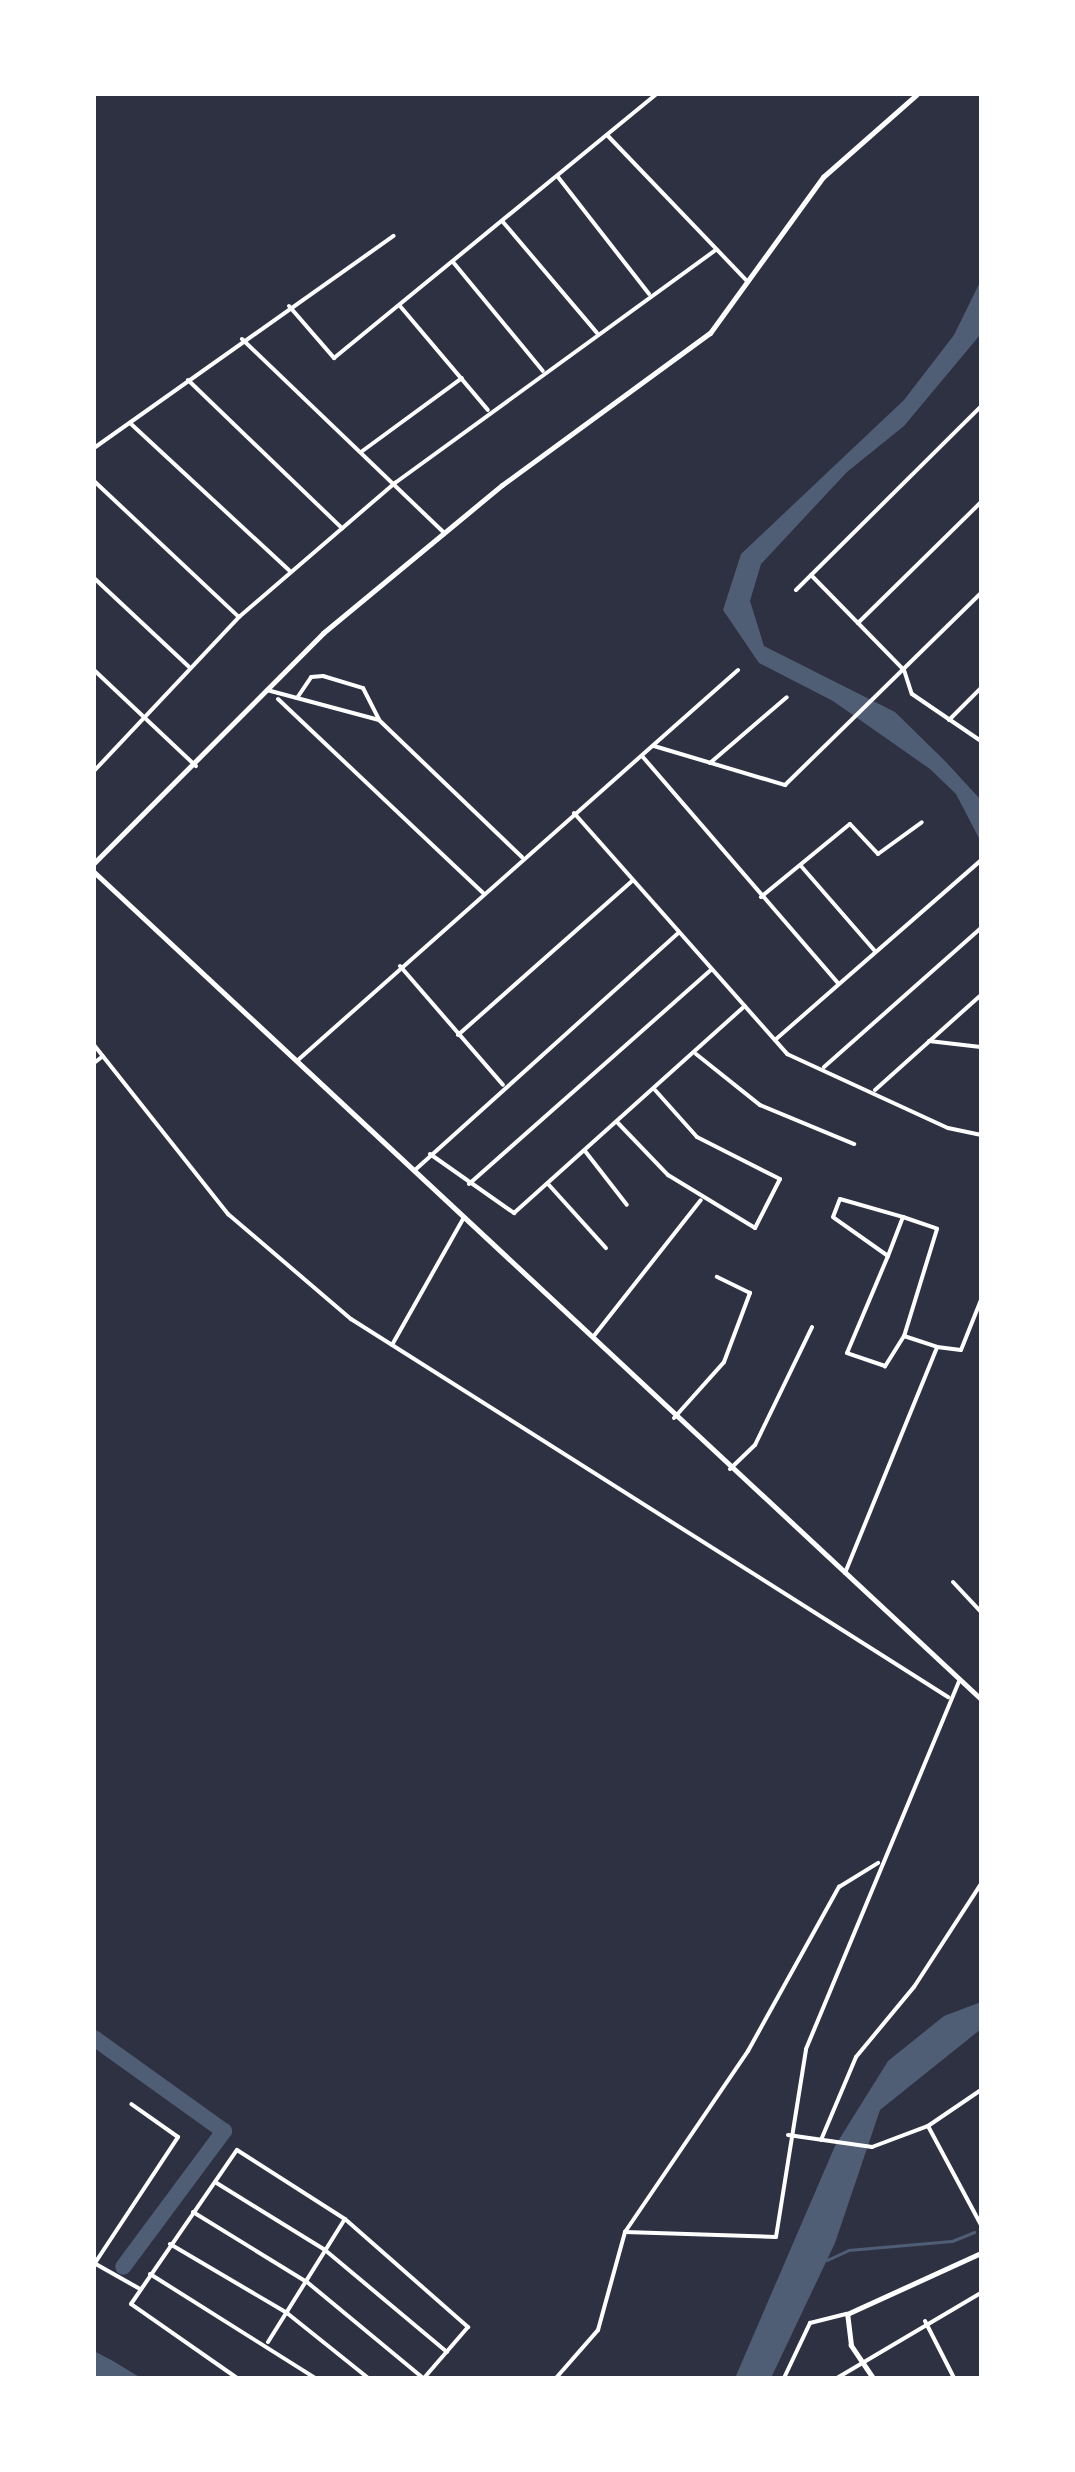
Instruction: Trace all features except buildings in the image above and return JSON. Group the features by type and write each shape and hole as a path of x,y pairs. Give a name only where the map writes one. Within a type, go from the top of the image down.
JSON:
{"street":[{"path":"289,306 334,358 656,94"},
{"path":"94,863 196,766 323,633 444,533 710,333 823,177 917,94"},
{"path":"608,136 749,283"},
{"path":"558,177 649,294"},
{"path":"503,222 597,333"},
{"path":"94,448 242,339 393,236"},
{"path":"94,771 239,617 395,483 488,410 649,294 716,250"},
{"path":"453,262 543,371"},
{"path":"400,306 488,410"},
{"path":"242,339 444,533"},
{"path":"361,452 462,378"},
{"path":"188,380 342,528"},
{"path":"796,590 981,406"},
{"path":"130,423 291,572"},
{"path":"94,481 239,617"},
{"path":"858,623 981,502"},
{"path":"811,575 904,670 912,694 981,741"},
{"path":"94,578 189,667"},
{"path":"654,746 785,785 981,593"},
{"path":"94,670 196,766"},
{"path":"298,1060 522,857 654,746 738,670"},
{"path":"297,698 311,677 323,676 363,688 379,720 522,857"},
{"path":"949,720 981,688"},
{"path":"267,690 483,893"},
{"path":"710,763 787,697"},
{"path":"277,698 297,698 379,720"},
{"path":"642,756 839,984"},
{"path":"574,813 787,1054 875,1090 948,1128 981,1135"},
{"path":"761,897 850,824 878,854 922,822"},
{"path":"775,1041 981,860"},
{"path":"801,866 875,951"},
{"path":"94,872 415,1170 674,1418 981,1699"},
{"path":"458,1035 632,881"},
{"path":"824,1067 981,928"},
{"path":"415,1170 503,1085 679,932"},
{"path":"400,966 503,1085"},
{"path":"469,1184 712,969"},
{"path":"875,1090 981,995"},
{"path":"430,1154 514,1213 696,1054 745,1006"},
{"path":"929,1041 981,1047"},
{"path":"94,1045 228,1214 278,1262 392,1345 948,1697"},
{"path":"696,1054 760,1105 854,1144"},
{"path":"94,1063 103,1056"},
{"path":"617,1122 701,1200 755,1228 780,1179 697,1137 655,1090"},
{"path":"585,1151 627,1205"},
{"path":"548,1184 606,1248"},
{"path":"888,1256 833,1217 840,1199 903,1217 937,1229 904,1336 885,1366 847,1353 888,1256 903,1217"},
{"path":"592,1338 701,1200"},
{"path":"392,1345 464,1217"},
{"path":"674,1418 724,1362 750,1293 717,1277"},
{"path":"904,1336 937,1347 961,1350 981,1300"},
{"path":"730,1469 755,1445 812,1327"},
{"path":"844,1573 937,1347"},
{"path":"953,1582 981,1612"},
{"path":"625,2232 776,2237 788,2135 806,2049 878,1863 948,1697 959,1682"},
{"path":"556,2378 598,2330 625,2232 748,2051 839,1887 878,1863"},
{"path":"821,2140 856,2057 914,1987 981,1884"},
{"path":"788,2135 872,2147 928,2126 981,2090"},
{"path":"131,2104 178,2137 95,2263 137,2287"},
{"path":"928,2126 981,2225"},
{"path":"193,2212 307,2282 423,2378 468,2327 345,2219 237,2150 170,2244 150,2274 137,2287 131,2304 237,2378"},
{"path":"215,2182 325,2250 447,2352"},
{"path":"267,2343 345,2219"},
{"path":"170,2244 287,2313 368,2378"},
{"path":"784,2378 810,2323 847,2314 981,2253"},
{"path":"150,2274 267,2343 315,2378"},
{"path":"837,2378 925,2321 981,2293"},
{"path":"847,2314 851,2345 873,2378"},
{"path":"925,2321 954,2378"}],"water":[{"path":"981,280 980,335 904,426 847,472 761,564 750,601 764,646 895,712 945,761 981,800 981,842 956,794 930,769 833,701 759,663 723,610 741,554 904,400 954,335"},
{"path":"981,2002 981,2029 880,2110 835,2243 771,2378 735,2378 835,2146 888,2061 944,2016"},
{"path":"94,2351 113,2361 141,2378 94,2378"}],"waterway":[{"path":"94,2038 224,2131 123,2267"},
{"path":"827,2260 848,2250 952,2241 974,2232"}]}
